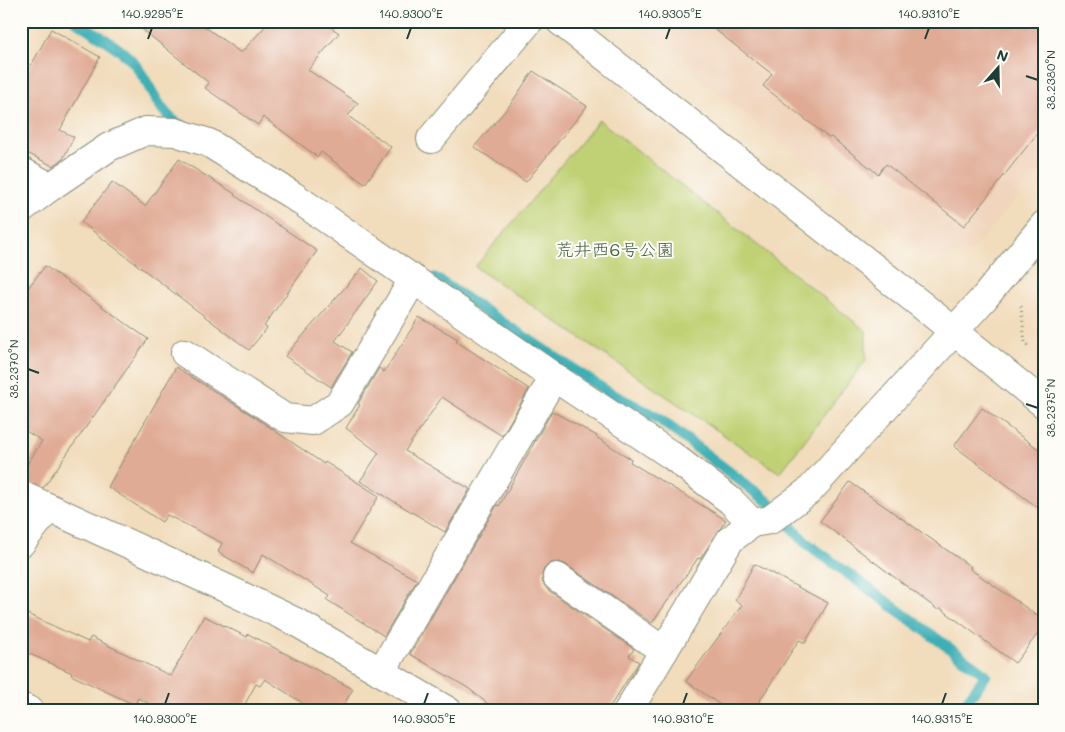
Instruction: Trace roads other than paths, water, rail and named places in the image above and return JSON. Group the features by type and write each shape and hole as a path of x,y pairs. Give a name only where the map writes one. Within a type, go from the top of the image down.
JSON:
{"street":[{"path":"431,140 529,21"},
{"path":"560,21 1044,404"},
{"path":"21,209 109,147 146,131 175,132 209,143 292,195 554,377 671,455 731,502 761,521"},
{"path":"21,171 50,187"},
{"path":"628,711 730,540 792,504 810,490 985,297 1044,225"},
{"path":"185,353 286,418 312,422 340,403 413,280"},
{"path":"382,672 554,377"},
{"path":"21,495 296,622 448,711"},
{"path":"21,543 49,508"},
{"path":"557,578 664,650"},
{"path":"21,707 30,711"}],"waterway":[{"path":"76,21 128,57 139,70 167,114 183,126"},
{"path":"435,278 608,392 658,418 770,503 805,542 986,675 960,711"}],"park label":[{"name":"荒井西6号公園","path":"615,250"}]}
